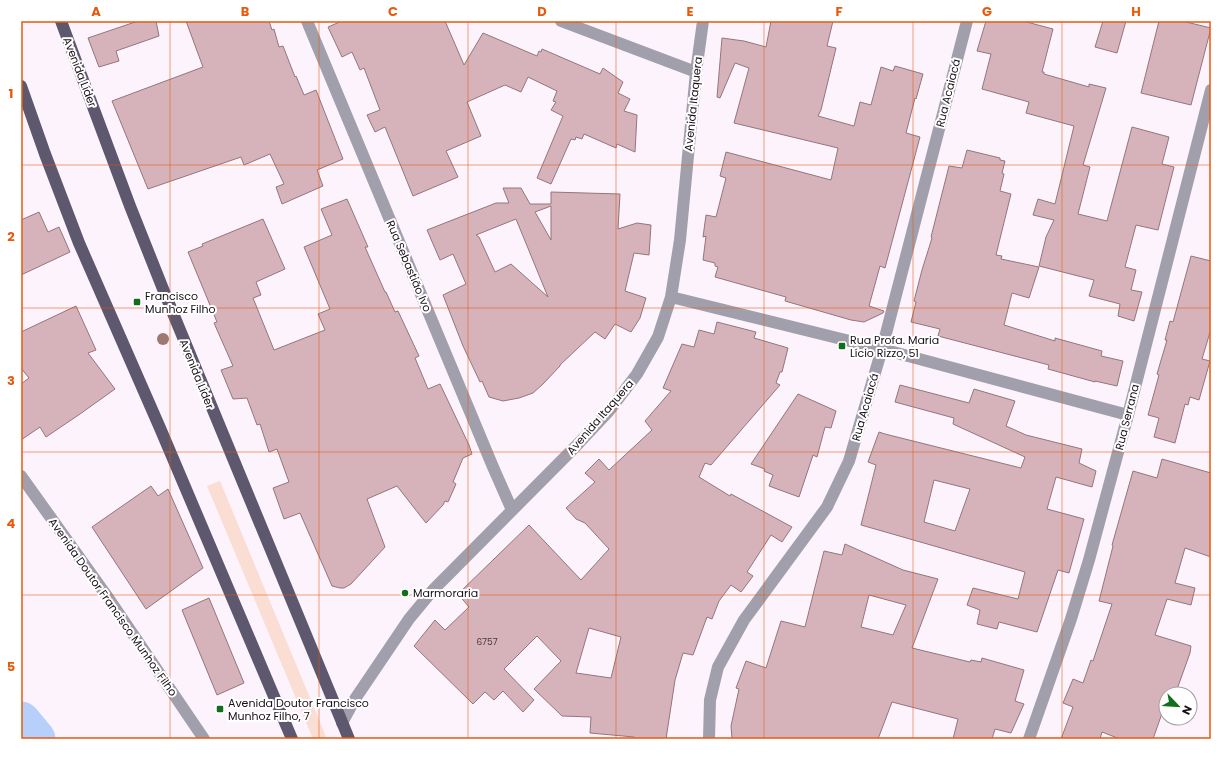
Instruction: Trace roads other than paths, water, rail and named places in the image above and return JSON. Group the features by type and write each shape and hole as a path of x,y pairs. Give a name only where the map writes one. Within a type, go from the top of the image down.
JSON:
{"main road":[{"name":"Avenida Líder","path":"60,21 169,304 342,723"},
{"path":"21,86 79,243 160,428 292,739"},
{"path":"342,723 349,739"}],"street":[{"name":"Rua Sebastião Ivo","path":"307,21 512,510"},
{"path":"561,21 574,24 696,72"},
{"name":"Avenida Itaquera","path":"342,723 355,699 409,619 433,590 579,443 609,410 637,374 658,337 671,297 680,240 696,72 703,21"},
{"name":"Rua Acaiacá","path":"709,739 710,700 718,667 744,620 827,507 849,461 882,349 967,21"},
{"name":"Rua Serrana","path":"1029,739 1054,670 1082,582 1128,415 1211,90"},
{"path":"671,297 882,349 1128,415"},
{"name":"Avenida Doutor Francisco Munhoz Filho","path":"21,476 109,599 204,739"}],"waterway":[{"path":"21,721 36,739"}],"place":[{"name":"Francisco Munhoz Filho","path":"137,302"},
{"name":"Rua Profa. Maria Lício Rizzo, 51","path":"842,346"},
{"name":"Marmoraria","path":"405,593"},
{"name":"Avenida Doutor Francisco Munhoz Filho, 7","path":"220,709"}]}
